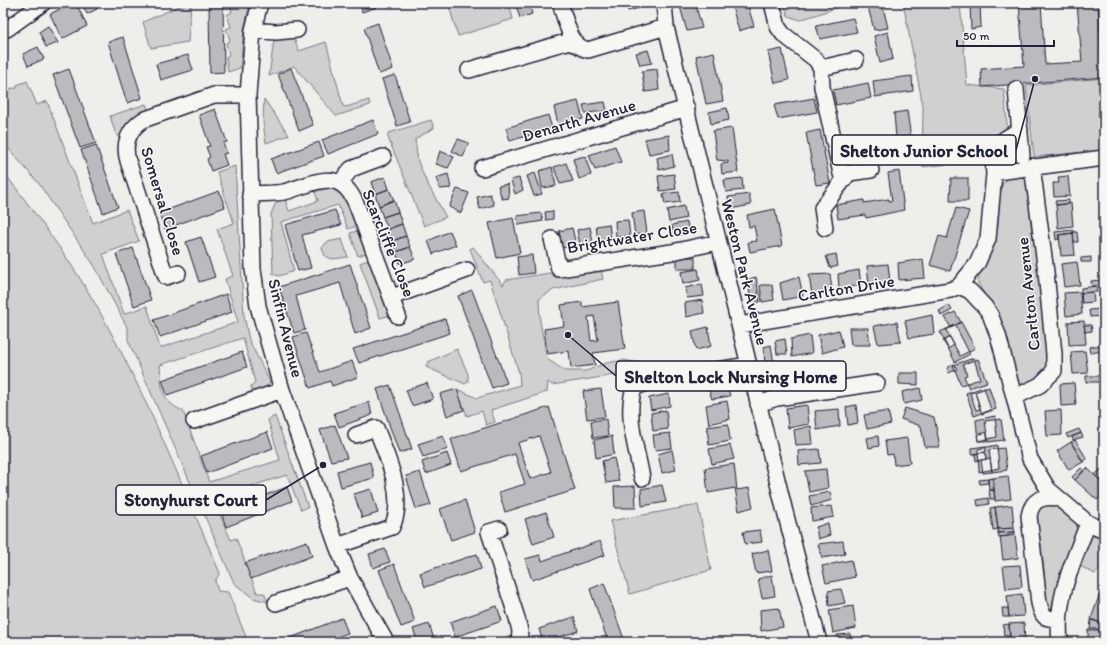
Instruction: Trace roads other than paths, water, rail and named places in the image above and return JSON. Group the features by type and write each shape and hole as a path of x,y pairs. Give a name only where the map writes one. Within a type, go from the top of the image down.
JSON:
{"street":[{"path":"7,28 43,3"},
{"name":"Sinfin Avenue","path":"260,3 253,30 248,95 253,269 258,306 282,390 337,546 350,578 386,642"},
{"path":"560,3 575,44"},
{"name":"Weston Park Avenue","path":"664,3 666,27 687,108 718,242 819,642"},
{"path":"772,3 778,27 783,34 816,60 821,68 824,94 841,174 871,170"},
{"path":"469,70 566,42 575,44 581,49 588,50 666,27"},
{"path":"253,30 276,32 297,30"},
{"path":"821,68 856,60"},
{"path":"1016,89 1022,155"},
{"name":"Somersal Close","path":"178,273 166,277 128,162 125,147 127,140 134,128 143,120 214,95 248,95"},
{"name":"Denarth Avenue","path":"482,168 687,108"},
{"name":"Carlton Avenue","path":"1020,130 1003,139 996,148 992,157 994,174 988,239 977,264 959,286 970,291 985,306 990,314 998,334 1030,459 1048,489 1088,523 1104,530"},
{"path":"340,183 351,169 383,157"},
{"path":"994,174 997,172 1032,166 1104,158"},
{"name":"Carlton Avenue","path":"1015,397 1040,385 1054,371 1054,354 1046,272 1032,166"},
{"path":"825,228 822,208 849,173"},
{"name":"Scarcliffe Close","path":"250,194 284,192 315,181 326,179 340,183 353,195 398,316"},
{"name":"Brightwater Close","path":"552,239 559,268 672,252 718,242"},
{"path":"392,297 468,270"},
{"name":"Carlton Drive","path":"740,325 950,290 959,286"},
{"path":"642,478 630,400 634,388 653,380 749,365"},
{"path":"758,404 777,398 877,383"},
{"path":"194,421 282,390"},
{"path":"337,546 392,527 396,518 394,481 376,428 356,435"},
{"path":"1058,498 1047,496 1040,498 1031,508 1029,516 1039,603 1043,616 1046,619 1058,619"},
{"path":"1060,642 1058,619 1065,583 1088,523"},
{"path":"499,529 489,532 517,618 520,631 519,642"},
{"path":"276,603 350,578"}],"place":[{"name":"Shelton Junior School","path":"1035,79"},
{"name":"Shelton Lock Nursing Home","path":"568,335"},
{"name":"Stonyhurst Court","path":"323,465"}]}
